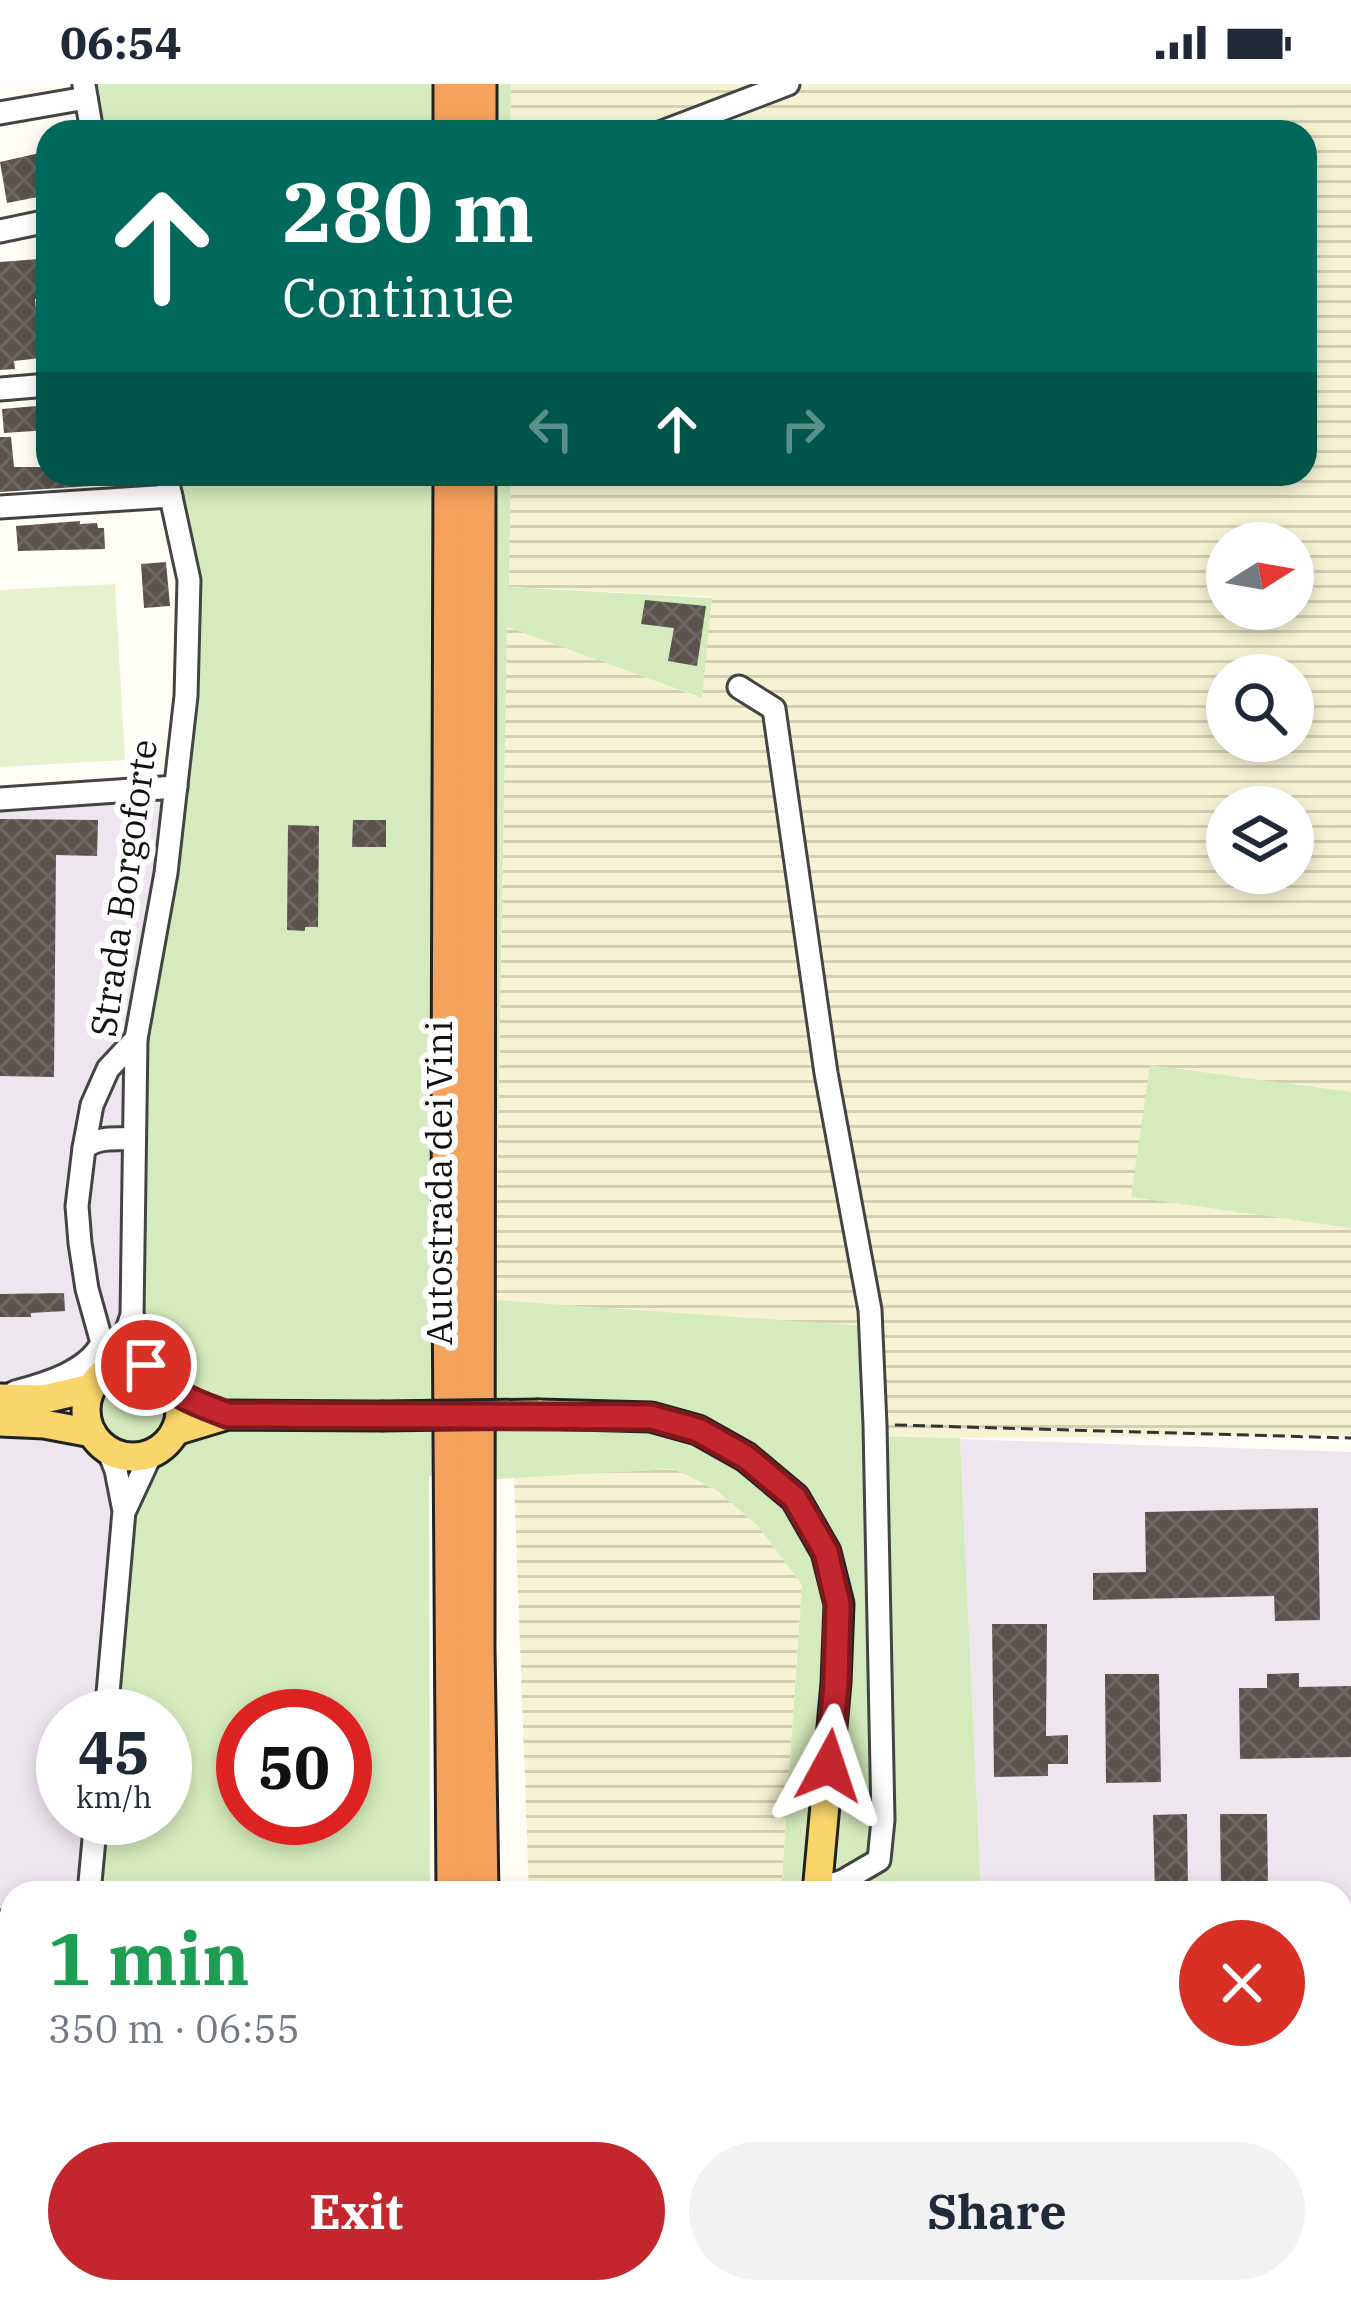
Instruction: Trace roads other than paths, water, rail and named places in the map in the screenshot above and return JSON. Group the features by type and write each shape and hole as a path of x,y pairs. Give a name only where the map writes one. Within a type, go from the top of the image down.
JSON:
{"highway":[{"path":"452,84 452,120"},
{"path":"478,84 478,120"},
{"name":"Autostrada dei Vini","path":"451,486 454,1881"},
{"name":"Autostrada dei Vini","path":"478,486 481,1881"}],"main road":[{"path":"0,1397 44,1399 132,1363 146,1365 228,1415"},
{"path":"100,1379 86,1411 100,1442"},
{"path":"0,1422 44,1424 129,1457 151,1454 175,1431 180,1412 168,1382"},
{"path":"175,1431 228,1415 651,1417 698,1430 746,1457 795,1498 826,1552 838,1604 836,1683 818,1881"}],"street":[{"path":"694,120 788,84"},
{"path":"0,113 85,91"},
{"path":"0,231 36,224"},
{"path":"0,388 36,386"},
{"path":"0,507 160,486"},
{"name":"Strada Borgoforte","path":"100,1379 119,1353 132,1315 136,1039 166,873 186,696 189,580 168,486"},
{"path":"739,687 774,709 826,1073 870,1310 883,1820 879,1860 843,1881"},
{"path":"0,799 176,787"},
{"path":"0,1397 64,1375 97,1352 102,1342 87,1289 77,1206 92,1106 108,1069 136,1039"},
{"path":"84,1148 92,1141 134,1139"},
{"name":"Strada Borgoforte","path":"132,1315 145,1350 168,1382"},
{"path":"100,1442 116,1470 124,1511 108,1689"},
{"path":"124,1511 151,1454"},
{"path":"90,1881 93,1845"}]}
